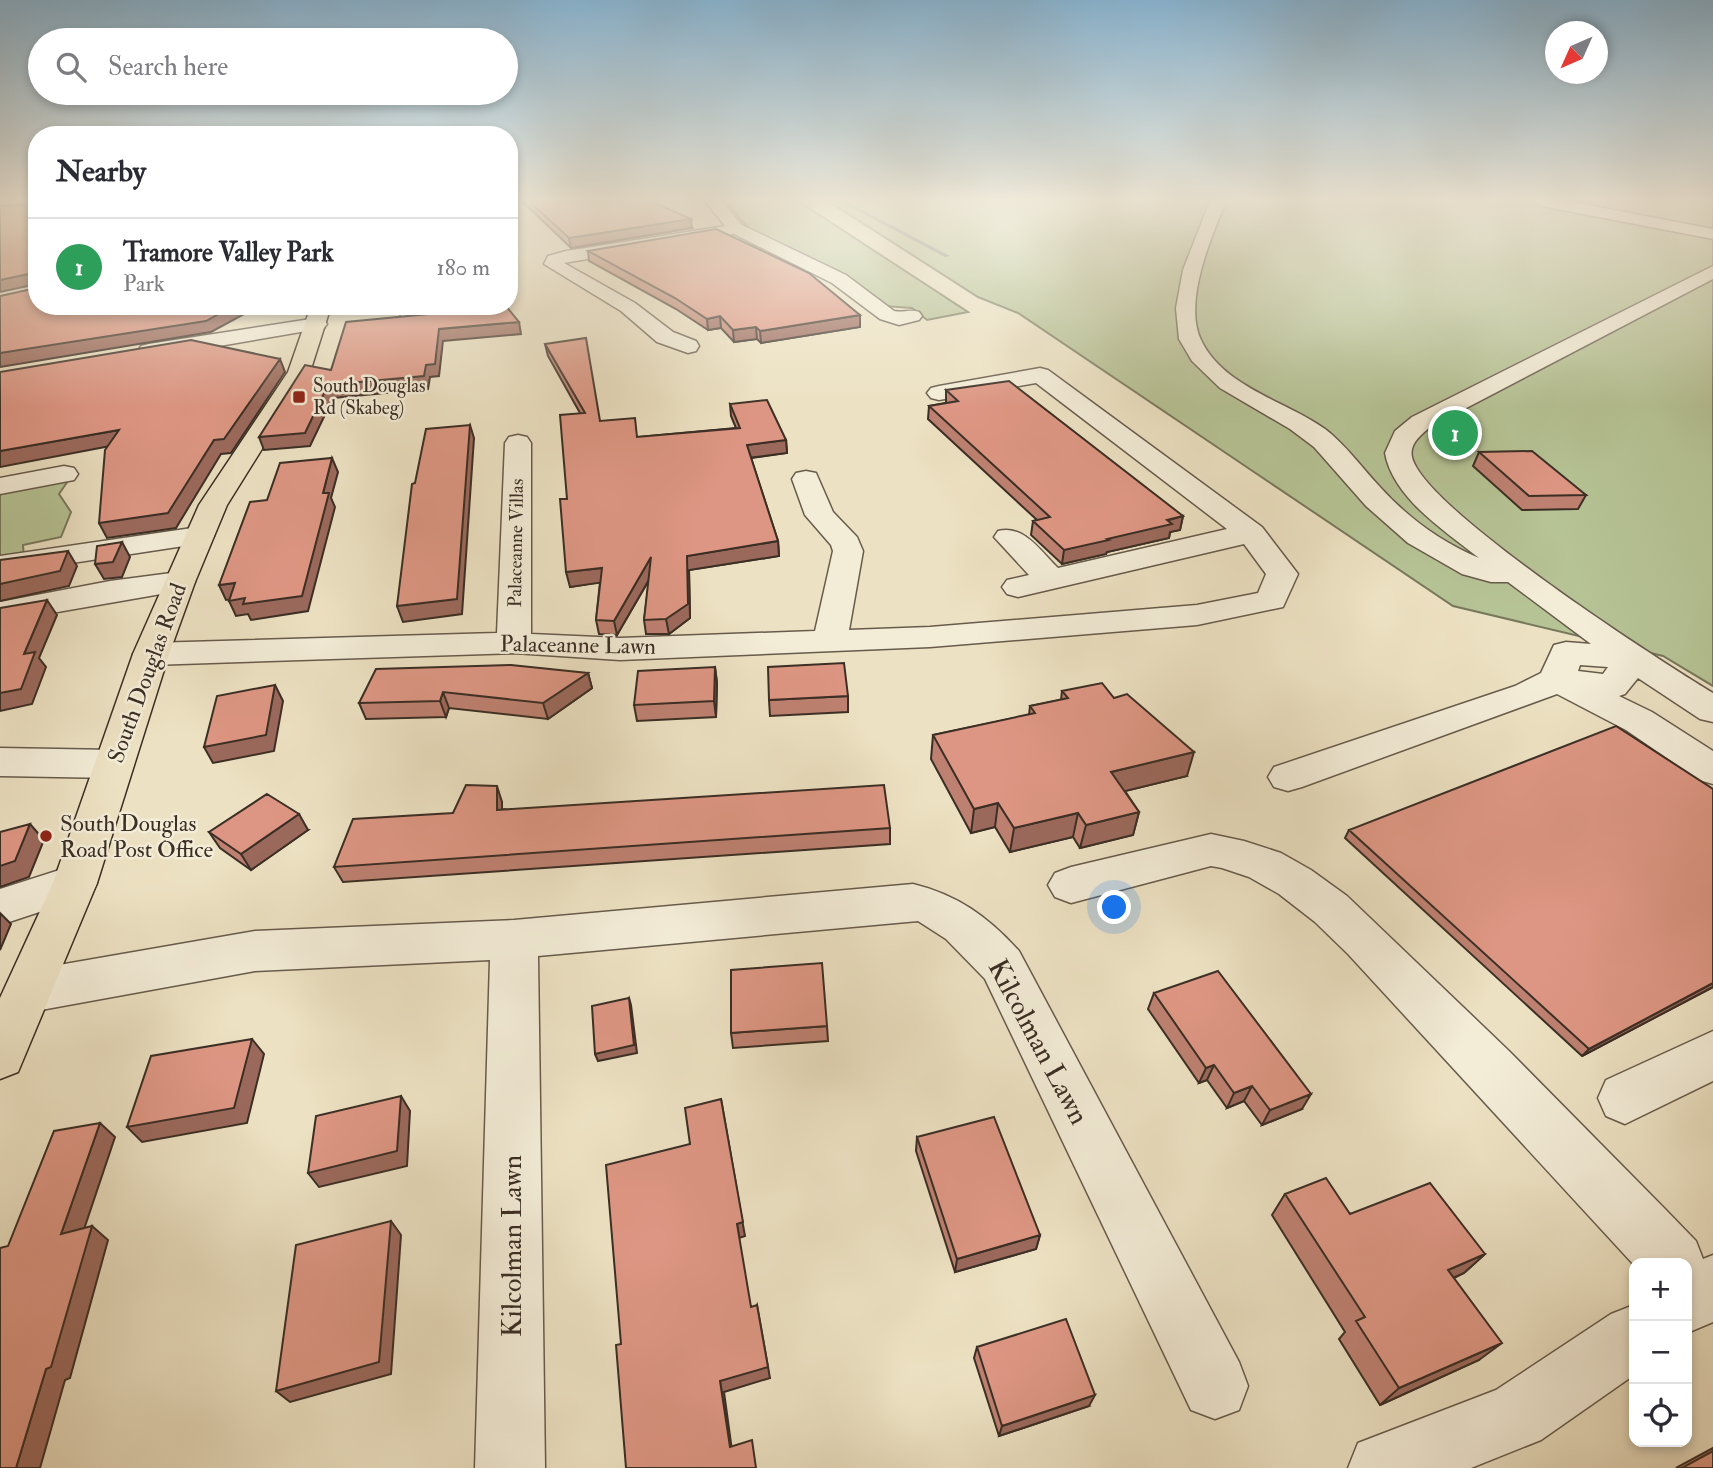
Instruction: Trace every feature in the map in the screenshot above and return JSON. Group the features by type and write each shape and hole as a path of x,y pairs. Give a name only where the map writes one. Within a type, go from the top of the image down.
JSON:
{"main road":[{"name":"South Douglas Road","path":"0,1055 75,883 151,654 179,582 224,486 299,372 319,315"}],"street":[{"path":"563,270 628,307 665,337 688,346"},
{"path":"819,270 839,279 887,315 899,319 912,316"},
{"path":"1194,270 1186,305 1188,336 1205,363 1238,388 1316,435 1335,452 1378,503 1429,542 1473,568 1492,574 1516,573"},
{"path":"1713,272 1414,426 1404,436 1398,453 1407,477 1445,515 1516,573 1635,659 1713,710"},
{"path":"0,292 28,290"},
{"path":"0,301 28,293"},
{"path":"127,355 319,315"},
{"path":"387,320 400,315"},
{"path":"428,315 435,316"},
{"path":"939,394 1040,375 1251,533"},
{"name":"Palaceanne Villas","path":"514,643 518,443"},
{"path":"0,486 64,474"},
{"path":"806,479 820,514 846,543 848,551 830,640"},
{"path":"1018,587 1251,533"},
{"name":"Palaceanne Lawn","path":"151,654 514,643 620,649 930,637 1183,616 1271,600 1282,575 1251,533"},
{"path":"0,565 199,536"},
{"path":"1009,537 1051,579"},
{"path":"0,612 110,591 179,582"},
{"path":"1288,777 1528,694 1557,680 1612,686 1635,659"},
{"path":"1557,680 1639,721 1713,770"},
{"path":"0,762 114,765"},
{"path":"1071,885 1211,850 1234,853 1296,882 1355,931 1509,1086 1668,1258"},
{"path":"0,907 75,883"},
{"name":"Kilcolman Lawn","path":"30,991 255,951 514,939 913,902 932,906 952,916 974,934 1002,965 1215,1386"},
{"name":"Kilcolman Lawn","path":"510,1468 514,939"},
{"path":"1625,1098 1713,1055"},
{"path":"1383,1468 1517,1416 1629,1340"}],"green space":[{"path":"820,270 903,270 968,312 927,320 912,308 884,306"},
{"path":"935,270 1713,270 1713,686 1663,656 1453,606 1018,313 978,297"},
{"path":"70,478 59,494 71,512 61,537 23,545 24,558 0,563 0,491"}],"building":[{"path":"0,270 28,270 28,274 0,280"},
{"path":"622,270 802,270 860,315 760,331 756,327 733,330 720,316 707,319"},
{"path":"28,290 28,315 217,315 206,321 0,353 0,296"},
{"path":"419,315 513,315 519,322 439,329 435,364 426,365 424,376 328,385 305,433 259,437 305,365 331,370 346,322"},
{"path":"586,338 600,421 635,418 637,437 740,428 730,404 767,400 786,440 747,445 778,541 687,556 688,604 666,619 644,620 651,557 614,621 596,620 602,568 566,572 560,499 567,499 560,415 585,413 545,344"},
{"path":"191,340 280,359 224,439 214,440 168,513 99,523 105,450 119,430 0,451 0,372"},
{"path":"1009,381 1183,516 1167,520 1172,524 1064,550 1033,521 1050,517 929,406 958,401 946,390"},
{"path":"470,425 457,599 397,606 412,484 415,483 426,429"},
{"path":"1532,451 1586,495 1529,496 1479,452"},
{"path":"332,458 323,493 329,493 302,596 243,604 245,598 229,601 235,583 219,585 250,502 267,500 280,463"},
{"path":"122,542 113,562 95,564 97,546"},
{"path":"68,551 60,571 0,584 0,560"},
{"path":"47,600 24,654 35,652 21,689 0,693 0,608"},
{"path":"844,663 848,696 769,700 768,667"},
{"path":"511,665 588,673 543,703 443,692 440,701 359,703 376,669"},
{"path":"715,667 714,701 634,705 638,671"},
{"path":"1102,683 1114,698 1127,694 1194,752 1111,772 1139,812 1086,825 1078,813 1014,828 998,803 974,809 933,735 1035,713 1030,706 1068,698 1062,691"},
{"path":"275,685 266,735 204,747 217,696"},
{"path":"1616,726 1713,789 1713,983 1589,1049 1349,830"},
{"path":"466,785 497,786 497,810 884,785 890,828 334,867 353,819 453,813"},
{"path":"267,794 299,814 241,854 209,832"},
{"path":"30,824 15,861 0,866 0,832"},
{"path":"822,963 827,1026 731,1033 731,970"},
{"path":"1218,971 1311,1094 1270,1110 1252,1086 1234,1093 1214,1065 1206,1068 1154,993"},
{"path":"629,998 634,1045 595,1054 592,1006"},
{"path":"252,1039 234,1108 127,1127 151,1056"},
{"path":"401,1096 397,1151 308,1173 316,1116"},
{"path":"721,1099 743,1222 737,1224 751,1307 757,1305 768,1367 720,1381 730,1447 752,1440 756,1468 626,1468 616,1345 621,1344 606,1165 690,1144 685,1108"},
{"path":"994,1117 1040,1235 957,1259 917,1137"},
{"path":"100,1123 61,1234 92,1226 51,1367 46,1369 16,1468 0,1468 0,1248 8,1246 54,1131"},
{"path":"1326,1178 1350,1214 1430,1183 1485,1254 1448,1270 1502,1343 1399,1388 1356,1321 1365,1317 1285,1194"},
{"path":"391,1221 379,1362 276,1391 296,1245"},
{"path":"1066,1319 1095,1395 1002,1426 977,1347"},
{"path":"1713,1451 1713,1468 1682,1468"}],"place":[{"name":"South Douglas Rd (Skabeg)","path":"299,397"},
{"name":"Tramore Valley Park","path":"1455,433"},
{"name":"South Douglas Road Post Office","path":"46,836"}]}
